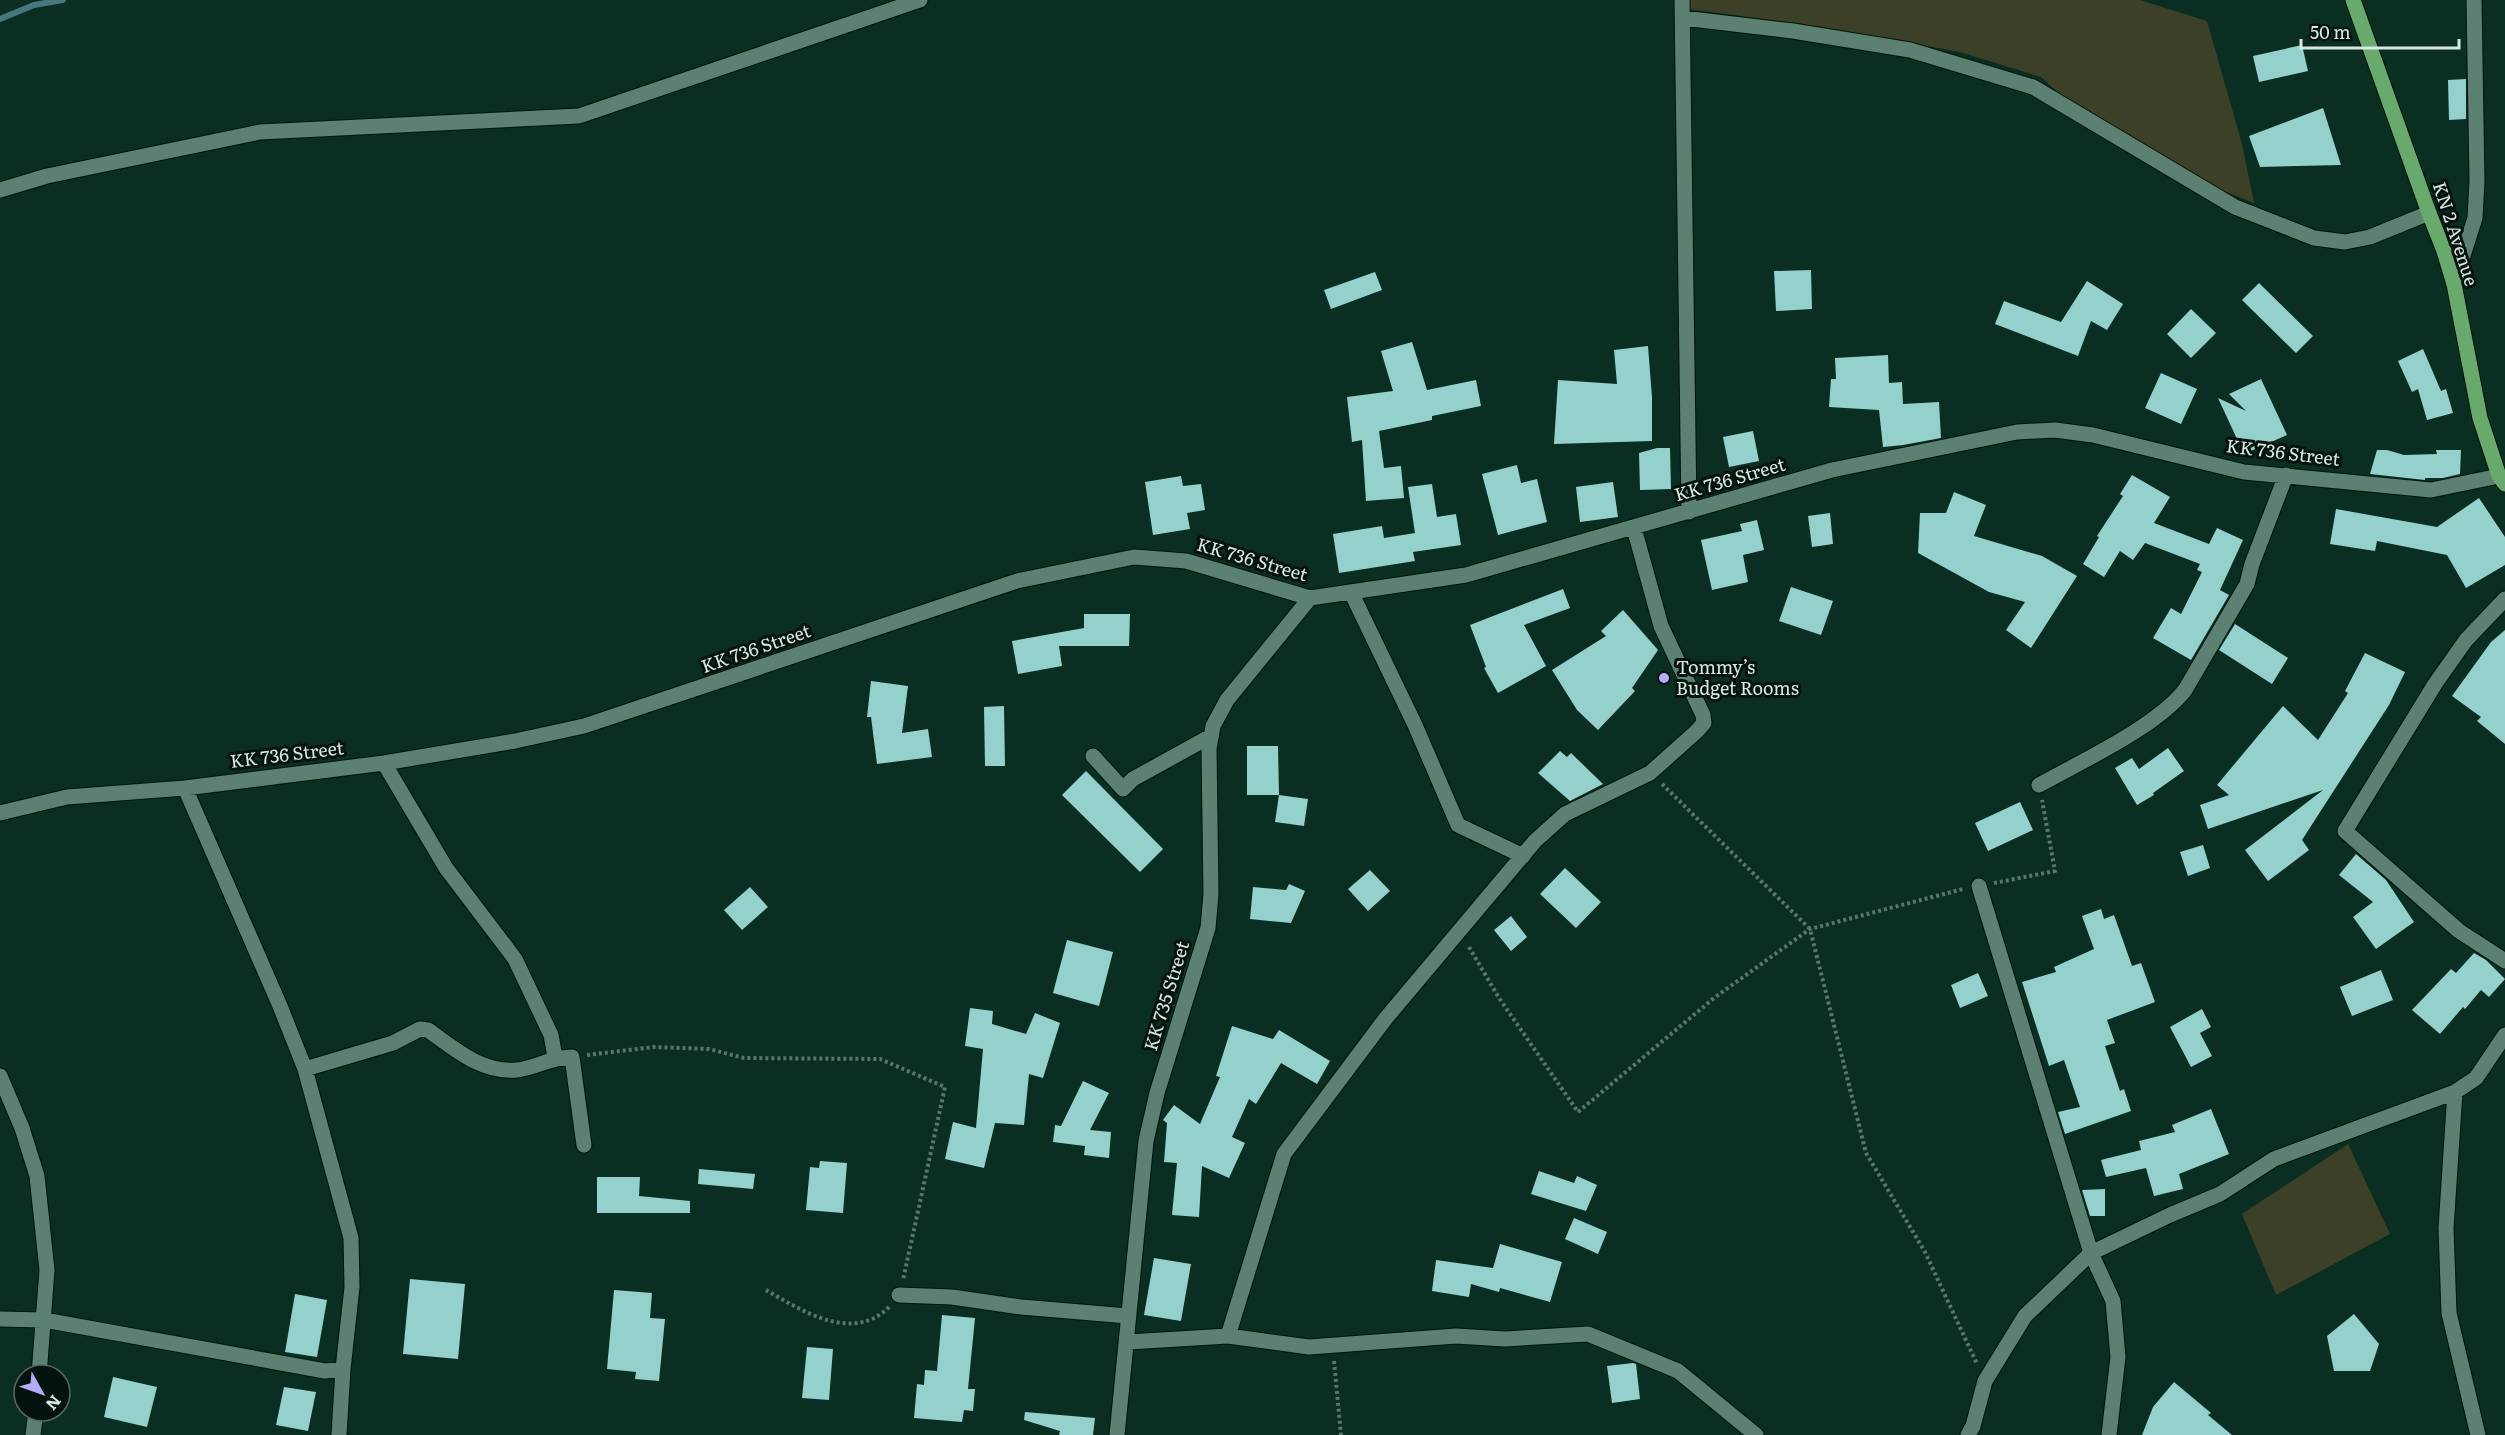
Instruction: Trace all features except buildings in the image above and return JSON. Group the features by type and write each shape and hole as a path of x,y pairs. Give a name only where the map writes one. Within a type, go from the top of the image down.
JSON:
{"main road":[{"name":"KN 2 Avenue","path":"2353,0 2444,250 2454,284 2480,418 2502,480"}],"street":[{"path":"0,190 47,176 260,132 579,116 920,0"},
{"path":"1682,0 1689,512"},
{"path":"2454,284 2475,218 2477,181 2474,0"},
{"path":"1683,18 1793,31 1910,50 2033,87 2235,207 2314,238 2345,242 2370,237 2429,213"},
{"name":"KK 736 Street","path":"0,813 67,796 185,788 384,763 515,741 584,726 653,705 1017,581 1134,557 1186,561 1311,598 1466,575 1832,470 2017,432 2055,430 2093,435 2244,472 2431,489 2502,480"},
{"path":"2039,785 2163,712 2185,690 2247,584 2252,564 2286,475"},
{"path":"1228,1336 1284,1154 1386,1018 1535,841 1565,814 1650,773 1704,723 1703,715 1661,626 1634,528"},
{"path":"1351,592 1415,725 1458,825 1522,856"},
{"name":"KK 735 Street","path":"1117,1435 1146,1142 1157,1093 1208,928 1211,894 1208,786 1213,726 1227,700 1311,598"},
{"path":"2505,599 2466,640 2435,684 2345,831 2459,931 2505,961"},
{"path":"1093,756 1123,789 1134,779 1211,736"},
{"path":"384,763 446,868 515,959 551,1035 555,1057"},
{"path":"185,788 305,1069 351,1238 352,1287 339,1435"},
{"path":"1979,886 2091,1253 2113,1301 2118,1357 2109,1435"},
{"path":"305,1069 393,1043 420,1029 428,1030 483,1066 517,1070 555,1057 572,1057 584,1145"},
{"path":"1968,1435 1974,1426 1985,1381 2025,1316 2091,1253 2220,1194 2274,1159 2455,1092 2476,1078 2505,1035"},
{"path":"0,1076 22,1128 37,1176 47,1270 40,1363"},
{"path":"2455,1092 2446,1228 2449,1313 2478,1435"},
{"path":"899,1295 952,1297 1021,1307 1128,1316"},
{"path":"0,1319 44,1320 325,1371 343,1369"},
{"path":"1128,1342 1228,1336 1310,1347 1456,1336 1505,1339 1588,1334 1678,1371 1756,1435"}],"path":[{"path":"1650,773 1810,929 1866,1153 1925,1252 1985,1381"},
{"path":"1459,931 1499,998 1578,1112 1714,998 1810,929 1979,886 2055,871 2039,785"},
{"path":"572,1057 654,1047 709,1049 744,1059 880,1059 945,1087 899,1295 886,1310 868,1321 850,1324 810,1316 766,1290"},
{"path":"1332,1344 1341,1435"}],"green space":[{"path":"1688,0 2140,0 2207,21 2242,144 2254,203 2216,188 2087,119 2041,77 1960,52 1822,27 1688,9"},
{"path":"2348,1144 2390,1234 2276,1295 2242,1214"}],"waterway":[{"path":"0,19 34,5 63,0"}],"place":[{"name":"Tommy’s Budget Rooms","path":"1664,678"}]}
